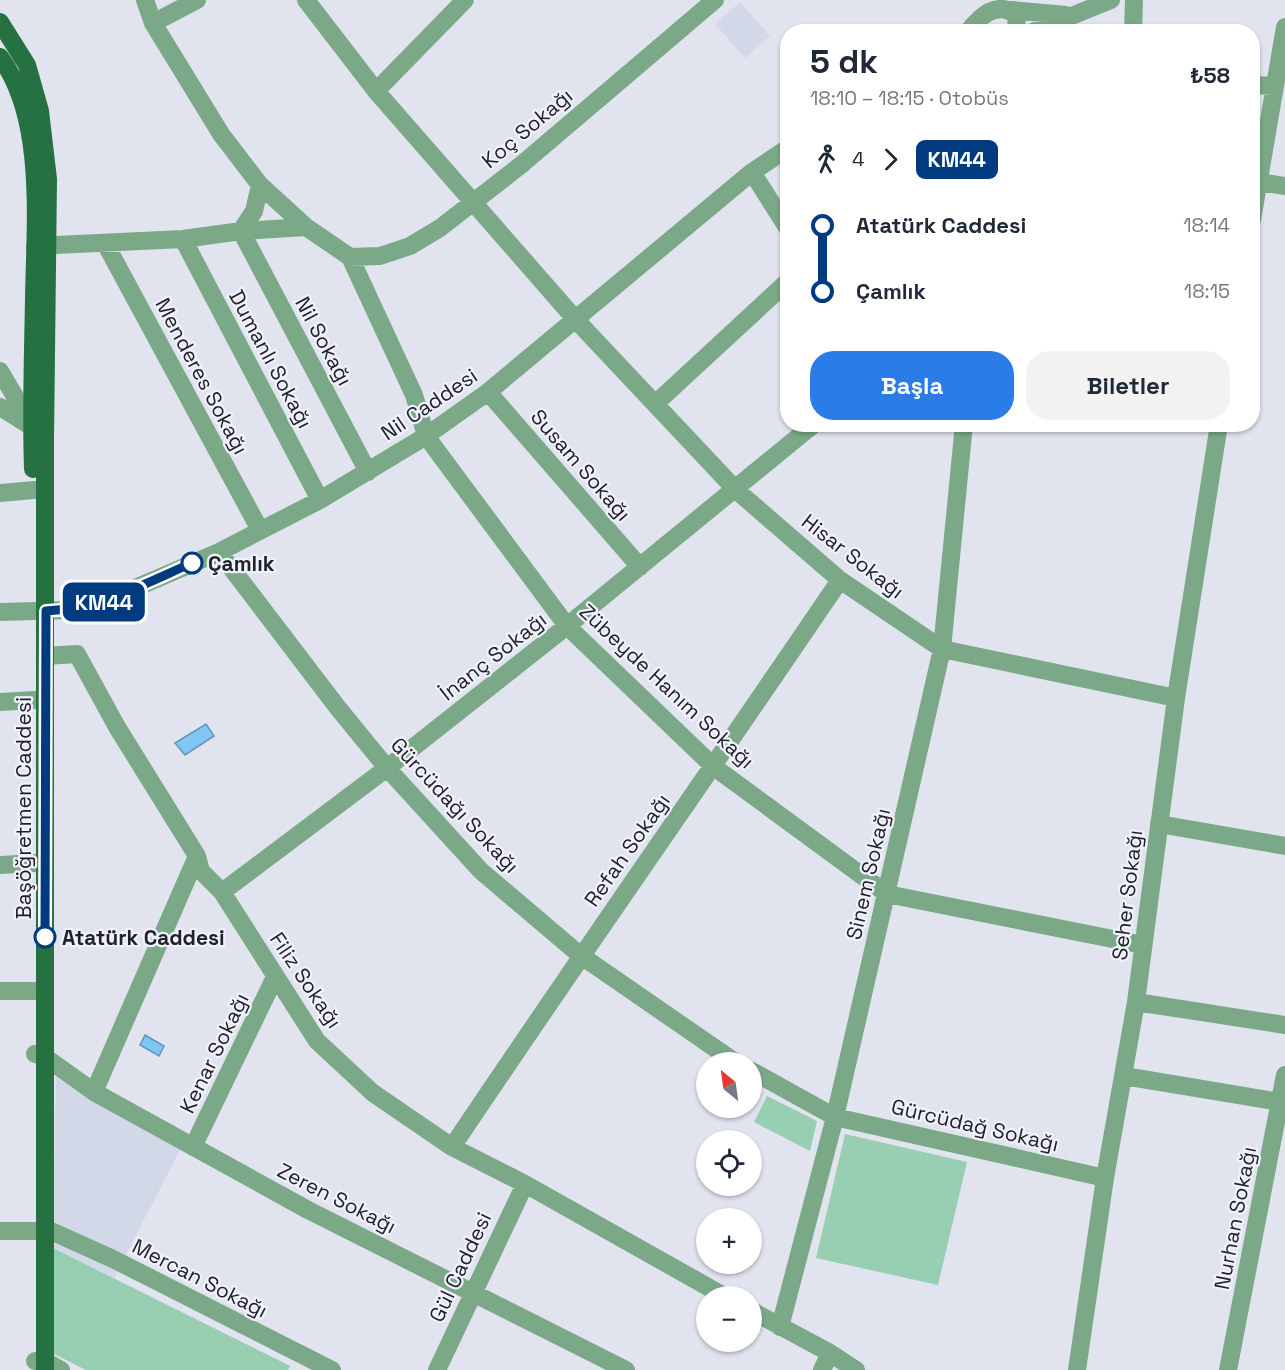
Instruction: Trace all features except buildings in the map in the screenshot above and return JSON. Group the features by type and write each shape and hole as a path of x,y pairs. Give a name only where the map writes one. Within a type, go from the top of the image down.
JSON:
{"main road":[{"name":"Başöğretmen Caddesi","path":"0,22 7,61 27,120 41,246 45,440 35,700 34,991 40,1056"},
{"name":"Başöğretmen Caddesi","path":"40,1366 40,1056 45,656 40,611 32,427 41,246"}],"street":[{"path":"145,0 153,23 220,134 260,185 306,227 350,257 414,395 426,436"},
{"path":"153,23 197,0"},
{"name":"Hisar Sokağı","path":"306,0 376,91 576,320 736,490 840,580 942,649 1176,698"},
{"path":"376,91 465,0"},
{"name":"Koç Sokağı","path":"350,257 380,255 410,246 440,228 521,165 716,0"},
{"path":"1050,24 1111,0"},
{"path":"1133,24 1134,0"},
{"path":"983,14 996,5 1071,15"},
{"path":"1008,6 1018,24"},
{"path":"1260,176 1275,87 1282,63 1285,27"},
{"path":"1260,86 1275,87"},
{"name":"Nil Caddesi","path":"0,612 69,610 105,601 219,552 320,500 368,472 426,436 489,392 752,172 780,153"},
{"path":"752,172 780,216"},
{"path":"1260,182 1285,186"},
{"path":"241,231 254,211 260,185"},
{"path":"41,246 183,239 241,231 306,227"},
{"name":"Nil Sokağı","path":"241,231 368,472"},
{"name":"Dumanlı Sokağı","path":"183,239 320,500"},
{"name":"Menderes Sokağı","path":"105,243 260,530"},
{"path":"655,404 780,288"},
{"path":"0,370 32,427"},
{"name":"Susam Sokağı","path":"489,392 640,567"},
{"path":"0,406 32,427 45,440"},
{"name":"İnanç Sokağı","path":"222,892 387,768 567,627 805,432"},
{"name":"Sinem Sokağı","path":"780,1327 835,1117 942,649 963,432"},
{"name":"Seher Sokağı","path":"1077,1370 1105,1178 1136,1002 1176,698 1218,432"},
{"name":"Zübeyde Hanım Sokağı","path":"426,436 567,627 714,767 887,894 1143,945"},
{"path":"0,493 34,490"},
{"name":"Gürcüdağı Sokağı","path":"219,552 387,768 481,871 580,955 721,1052"},
{"name":"Refah Sokağı","path":"452,1146 580,955 714,767 840,580"},
{"name":"Filiz Sokağı","path":"45,656 77,654 117,727 197,856 201,871 222,892 317,1041 373,1093 452,1146 525,1184 706,1286"},
{"path":"0,702 35,700"},
{"path":"1159,824 1285,846"},
{"path":"94,1092 197,856"},
{"path":"0,865 35,863"},
{"name":"Kenar Sokağı","path":"193,1147 275,977"},
{"path":"0,991 34,991"},
{"path":"1136,1002 1285,1025"},
{"name":"Zeren Sokağı","path":"40,1056 94,1092 308,1210 626,1370"},
{"name":"Nurhan Sokağı","path":"1228,1370 1285,1075"},
{"path":"1124,1076 1280,1102"},
{"path":"762,1077 835,1117"},
{"name":"Gürcüdağ Sokağı","path":"835,1117 1105,1178"},
{"name":"Gül Caddesi","path":"437,1370 525,1184"},
{"path":"0,1231 40,1231"},
{"name":"Mercan Sokağı","path":"40,1231 113,1259 332,1370"},
{"path":"762,1317 830,1353 856,1370"},
{"path":"822,1370 830,1353"},
{"path":"40,1366 61,1370"}],"shaded area":[{"path":"740,2 770,36 745,58 715,24"},
{"path":"56,1076 181,1148 114,1278 53,1248"}],"green space":[{"path":"767,1096 817,1121 810,1151 754,1122 756,1118 762,1118 762,1106"},
{"path":"845,1134 967,1162 938,1285 816,1258"},
{"path":"53,1248 290,1366 288,1370 86,1370 54,1354"}],"water":[{"path":"206,724 214,736 185,755 175,743"},
{"path":"145,1035 164,1046 159,1056 140,1045"}],"bus line":[{"name":"KM44","path":"45,937 46,611 69,610 105,601 192,563"}],"place":[{"name":"Çamlık","path":"192,563"},
{"name":"Atatürk Caddesi","path":"45,937"}]}
